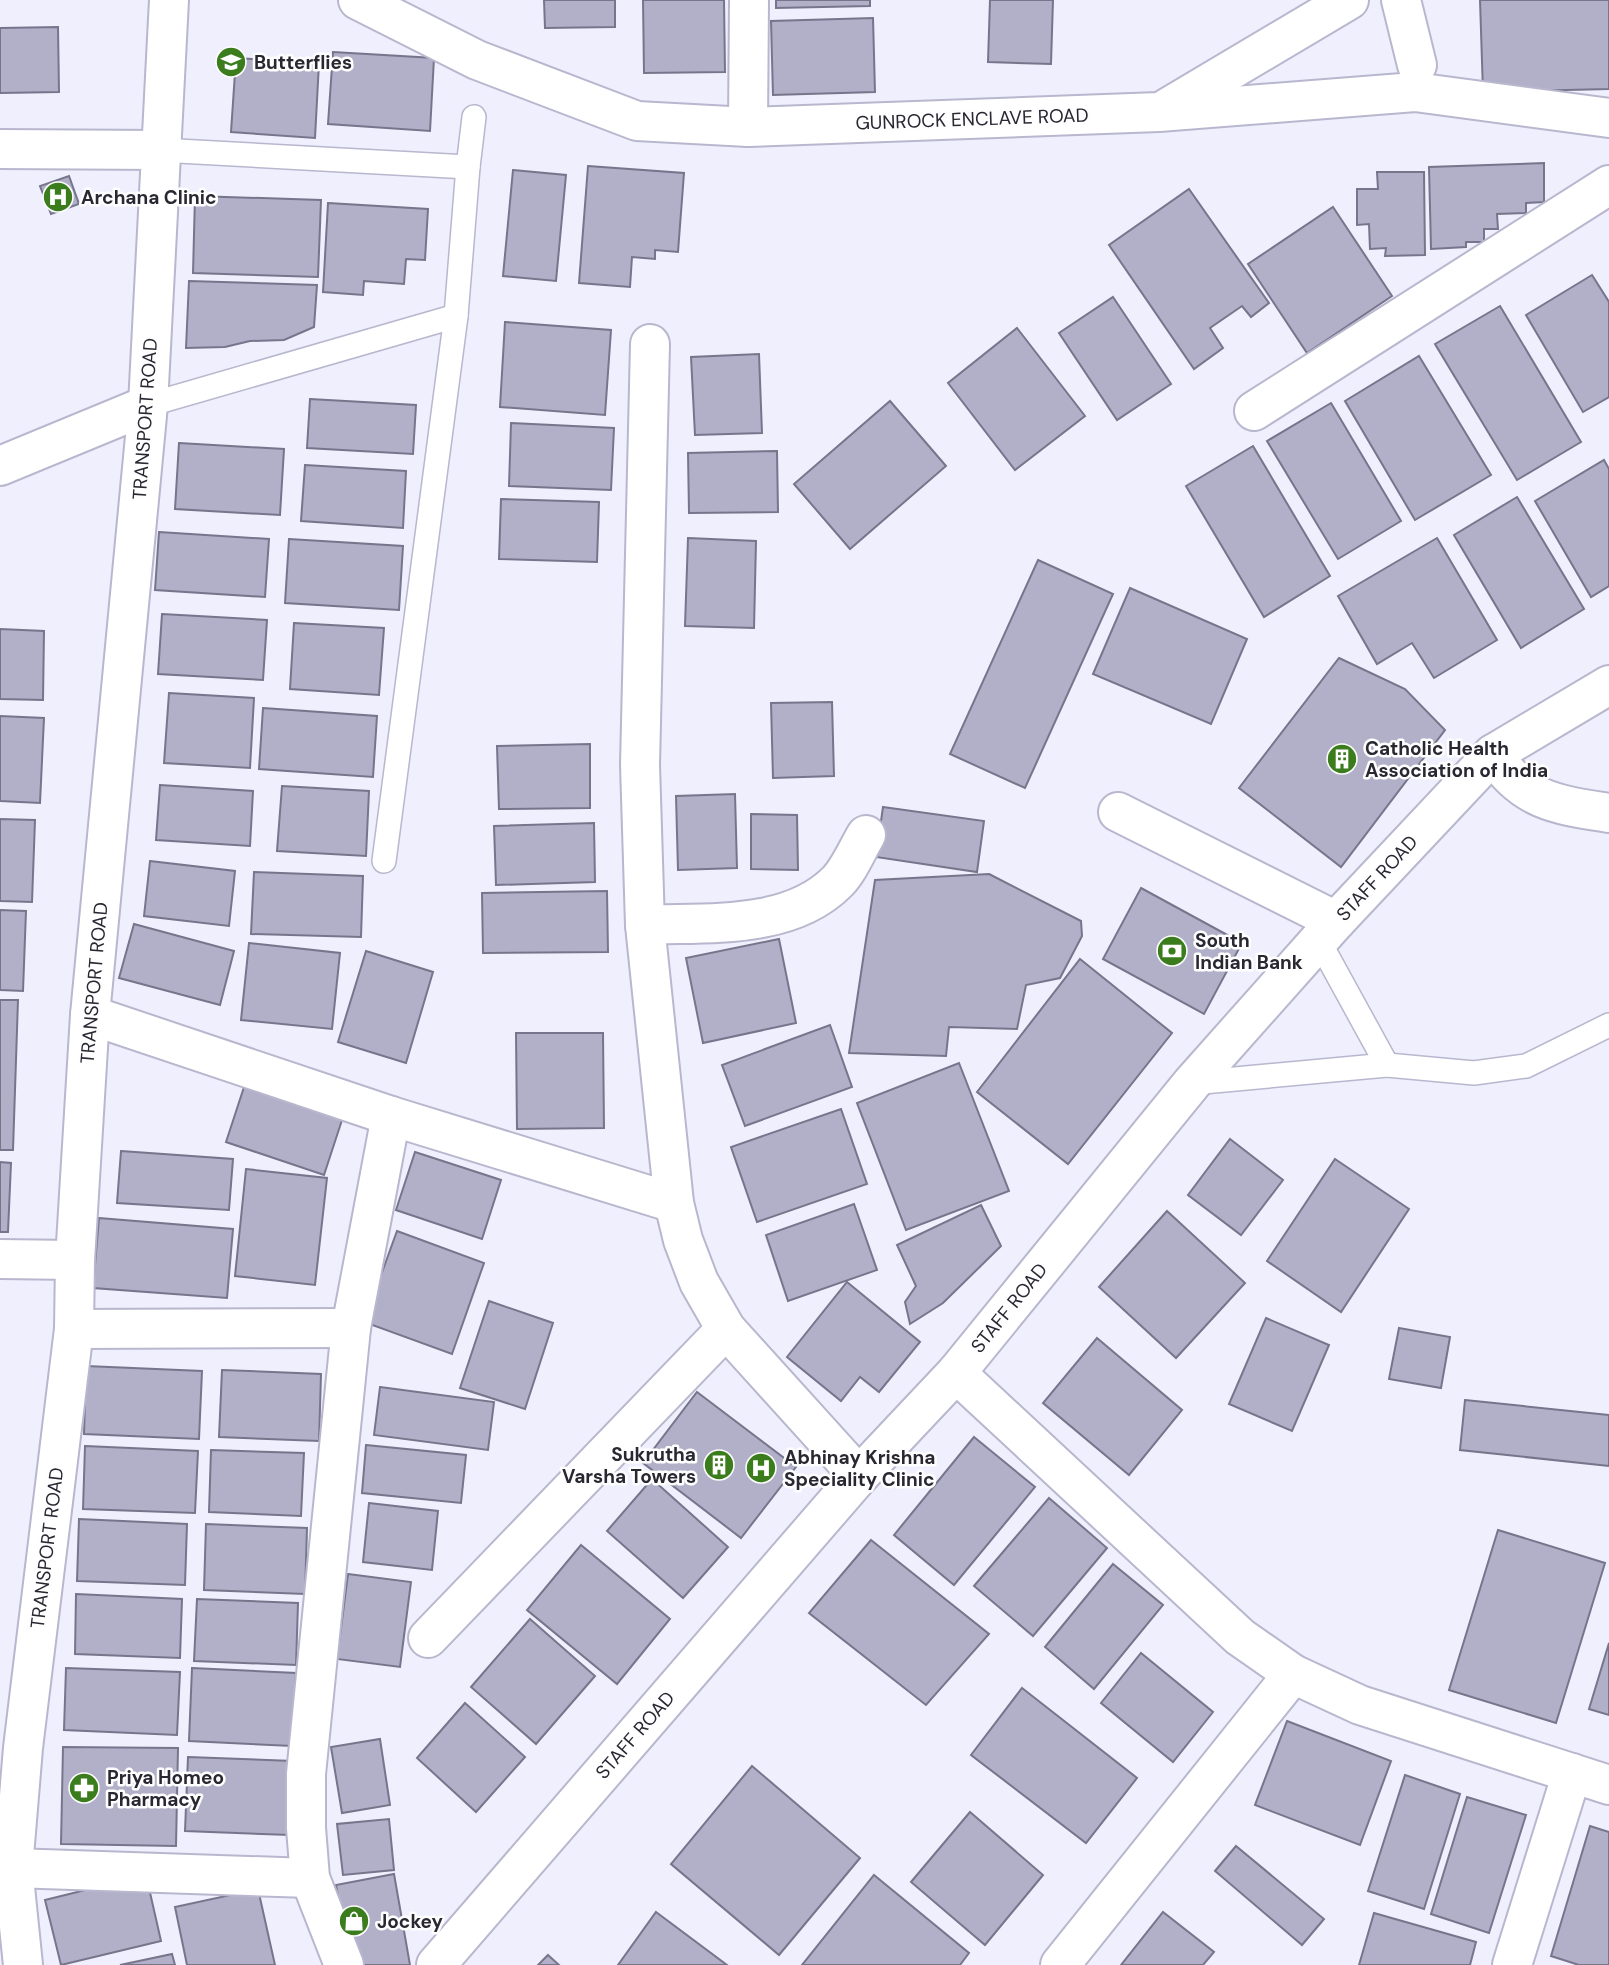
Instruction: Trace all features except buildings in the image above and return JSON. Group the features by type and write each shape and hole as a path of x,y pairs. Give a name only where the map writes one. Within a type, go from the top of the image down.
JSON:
{"street":[{"name":"TRANSPORT ROAD","path":"23,1965 13,1868 23,1748 74,1329 75,1260 90,1015 148,405 169,0"},
{"name":"GUNROCK ENCLAVE ROAD","path":"358,0 477,60 637,121 748,127 1159,112 1415,92 1609,118"},
{"path":"748,127 749,0"},
{"path":"1159,112 1349,0"},
{"path":"1401,0 1417,65"},
{"path":"0,149 160,150"},
{"path":"1254,411 1609,185"},
{"path":"650,344 640,765 645,925 674,1203 683,1240 699,1282 726,1329 859,1476"},
{"path":"0,466 148,405"},
{"name":"STAFF ROAD","path":"436,1965 859,1476 956,1373 1192,1083 1328,931 1493,754 1609,685"},
{"path":"1493,754 1505,773 1521,788 1541,798 1609,813"},
{"path":"1118,812 1328,931"},
{"path":"645,925 762,918 787,912 818,898 839,880 866,835"},
{"path":"90,1015 391,1116 674,1203"},
{"path":"344,1965 310,1878 306,1773 351,1328 391,1116"},
{"path":"0,1259 75,1260"},
{"path":"74,1329 351,1328"},
{"path":"428,1638 726,1329"},
{"path":"956,1373 1240,1637 1293,1674 1360,1705 1609,1784"},
{"path":"1060,1965 1293,1674"},
{"path":"1512,1965 1572,1773"},
{"path":"13,1868 310,1878"}],"lane":[{"path":"384,861 456,316 474,117"},
{"path":"160,150 468,167"},
{"path":"148,405 456,316"},
{"path":"1328,931 1387,1065"},
{"path":"1192,1083 1387,1065 1474,1073 1526,1066 1609,1025"}],"place":[{"name":"Butterflies","path":"231,62"},
{"name":"Archana Clinic","path":"58,197"},
{"name":"Catholic Health Association of India","path":"1342,759"},
{"name":"South Indian Bank","path":"1172,951"},
{"name":"Sukrutha Varsha Towers","path":"719,1465"},
{"name":"Abhinay Krishna Speciality Clinic","path":"761,1468"},
{"name":"Priya Homeo Pharmacy","path":"84,1788"},
{"name":"Jockey","path":"354,1921"}]}
